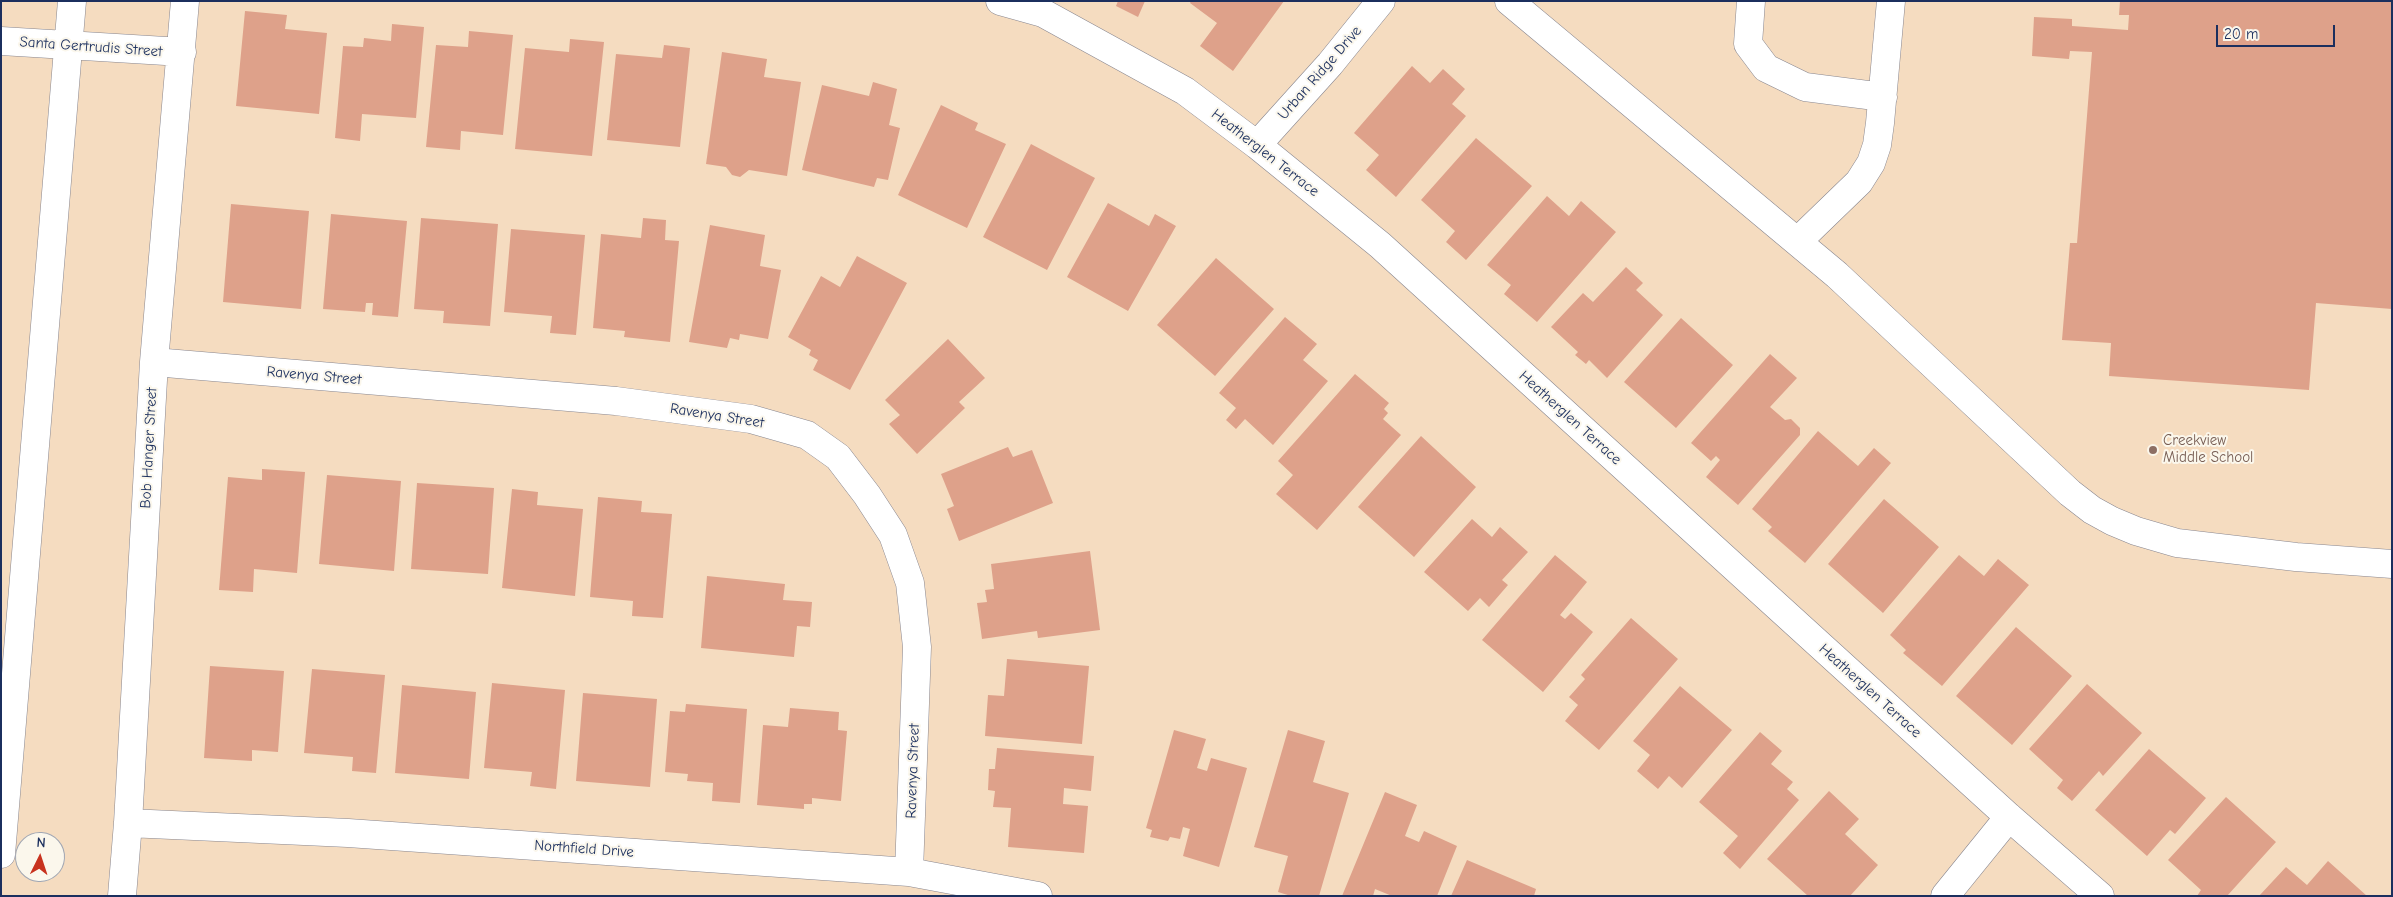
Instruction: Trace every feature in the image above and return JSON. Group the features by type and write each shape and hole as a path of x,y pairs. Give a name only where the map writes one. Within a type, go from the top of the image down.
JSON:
{"street":[{"path":"1,854 72,1"},
{"name":"Bob Hanger Street","path":"122,896 128,823 154,362 185,1"},
{"name":"Heatherglen Terrace","path":"1000,1 1043,14 1177,87 1256,145 1380,245 2009,817 2100,896"},
{"name":"Urban Ridge Drive","path":"1256,145 1330,64 1382,1"},
{"path":"1508,1 1798,241 1837,275 2070,493 2112,521 2177,543 2296,557 2392,564"},
{"path":"1751,1 1748,44 1766,68 1805,87 1883,97"},
{"path":"1798,241 1859,182 1871,163 1877,145 1883,97 1891,1"},
{"name":"Santa Gertrudis Street","path":"1,41 182,52"},
{"name":"Ravenya Street","path":"154,362 616,401 751,419 807,435 838,457 867,495 893,535 910,583 917,647 909,872"},
{"path":"1944,896 2009,817"},
{"name":"Northfield Drive","path":"128,823 348,833 909,872 1038,896"}],"building":[{"path":"1118,1 1145,1 1138,17 1116,6"},
{"path":"1191,1 1284,1 1233,71 1200,46 1217,23 1190,3"},
{"path":"2120,1 2392,1 2392,309 2316,303 2309,390 2109,376 2111,343 2062,340 2070,243 2077,243 2092,52 2070,51 2069,59 2032,56 2034,17 2072,19 2072,26 2128,30 2129,15 2119,15"},
{"path":"245,11 287,15 285,29 327,33 319,114 236,106"},
{"path":"392,24 424,27 416,118 362,114 360,141 335,138 343,46 363,47 364,38 391,41"},
{"path":"469,31 513,35 503,135 461,131 460,150 426,147 436,45 468,47"},
{"path":"570,39 604,42 592,156 515,149 525,48 569,52"},
{"path":"664,45 690,48 680,147 607,140 616,54 662,58"},
{"path":"722,52 767,59 764,77 801,82 787,176 749,170 740,177 732,175 726,167 706,164"},
{"path":"1412,66 1430,83 1443,69 1465,89 1452,104 1466,116 1396,197 1366,170 1379,155 1354,133"},
{"path":"873,82 897,89 889,125 900,128 888,180 877,178 874,187 802,170 822,85 869,96"},
{"path":"941,105 978,123 975,130 1006,144 967,228 898,195"},
{"path":"1476,138 1532,186 1466,260 1446,242 1455,231 1421,200"},
{"path":"1031,144 1095,178 1047,270 983,237"},
{"path":"1547,196 1569,216 1581,201 1616,232 1537,322 1504,294 1511,285 1487,265"},
{"path":"1108,203 1149,226 1155,214 1176,226 1128,311 1067,277"},
{"path":"231,204 309,211 301,309 223,302"},
{"path":"331,214 407,221 398,317 372,315 373,303 366,303 365,312 323,309"},
{"path":"421,218 498,224 490,326 443,323 444,311 414,309"},
{"path":"643,218 666,220 665,240 679,241 670,342 624,337 625,331 593,328 601,234 641,238"},
{"path":"710,225 765,235 760,266 781,270 768,339 740,334 739,340 730,338 727,348 689,342"},
{"path":"511,229 585,235 576,335 550,333 552,316 504,312"},
{"path":"857,256 907,283 850,390 813,370 818,360 809,355 811,350 788,337 821,276 840,287"},
{"path":"1216,258 1274,309 1215,376 1157,325"},
{"path":"1626,267 1643,283 1636,290 1663,315 1607,378 1589,360 1586,364 1575,355 1578,352 1551,327 1583,293 1593,302"},
{"path":"1285,317 1317,344 1303,360 1328,381 1273,445 1245,419 1236,429 1226,420 1236,408 1219,393"},
{"path":"1681,318 1733,365 1676,428 1624,382"},
{"path":"948,339 985,378 959,402 965,408 917,454 889,424 900,415 885,400"},
{"path":"1770,354 1797,378 1770,407 1785,420 1791,419 1800,428 1800,435 1738,505 1706,477 1720,460 1716,456 1711,461 1691,443"},
{"path":"1355,374 1389,403 1384,409 1388,413 1383,419 1401,435 1317,530 1276,494 1293,475 1278,461"},
{"path":"1818,431 1858,466 1874,448 1891,463 1805,563 1768,531 1772,527 1752,509"},
{"path":"1421,436 1476,487 1414,557 1358,507"},
{"path":"1008,447 1013,457 1032,450 1053,503 959,541 947,509 954,506 941,474"},
{"path":"262,469 305,472 297,573 254,569 253,592 219,590 228,477 262,480"},
{"path":"327,475 401,481 394,571 319,564"},
{"path":"417,483 494,488 488,574 411,569"},
{"path":"512,489 538,492 537,505 583,509 575,596 502,588"},
{"path":"598,497 642,501 641,512 672,514 663,618 632,616 633,601 590,597"},
{"path":"1884,499 1939,547 1883,613 1828,564"},
{"path":"1472,519 1492,537 1500,527 1528,552 1502,580 1508,585 1489,607 1480,598 1468,611 1424,572"},
{"path":"1090,551 1100,630 1038,638 1037,631 982,639 977,603 987,602 985,590 994,589 991,564"},
{"path":"1555,555 1587,582 1560,615 1565,619 1571,613 1593,632 1543,692 1482,640"},
{"path":"1959,555 1984,576 1998,559 2029,585 1942,686 1903,653 1906,650 1890,635"},
{"path":"707,576 785,584 783,600 812,602 810,627 797,626 794,657 701,648"},
{"path":"1631,618 1678,659 1599,750 1565,721 1578,705 1569,697 1585,679 1581,675"},
{"path":"2016,627 2072,676 2012,745 1956,696"},
{"path":"1007,659 1089,666 1082,744 985,736 988,695 1004,696"},
{"path":"210,666 284,671 278,752 252,750 252,761 204,758"},
{"path":"312,669 385,675 376,773 352,771 353,757 304,753"},
{"path":"492,683 565,690 556,789 530,786 532,772 484,768"},
{"path":"2087,684 2142,733 2103,776 2099,771 2072,801 2057,788 2063,780 2029,749"},
{"path":"402,685 476,692 469,779 395,773"},
{"path":"1680,686 1732,730 1682,788 1669,776 1658,789 1637,771 1650,755 1633,741"},
{"path":"583,693 657,699 650,787 576,781"},
{"path":"686,704 747,709 740,803 712,801 713,783 687,781 688,774 665,772 670,711 685,712"},
{"path":"790,708 839,712 838,730 847,731 841,801 812,798 812,804 804,804 804,809 757,805 763,725 788,727"},
{"path":"1174,730 1206,739 1197,768 1207,771 1211,758 1247,768 1219,867 1183,856 1190,829 1183,827 1180,839 1170,837 1168,841 1150,837 1152,830 1146,828"},
{"path":"1288,730 1325,741 1313,782 1349,793 1319,896 1291,896 1278,892 1288,856 1254,847"},
{"path":"1760,732 1782,751 1771,764 1793,782 1787,789 1799,800 1740,869 1723,853 1738,836 1699,802"},
{"path":"997,748 1094,756 1091,791 1064,788 1063,804 1088,806 1084,853 1008,847 1011,808 993,807 995,791 988,790 989,769 995,769"},
{"path":"2149,749 2206,798 2175,834 2170,830 2147,856 2095,810"},
{"path":"1829,791 1859,819 1845,834 1878,865 1850,896 1808,896 1767,859"},
{"path":"1385,792 1417,805 1405,836 1419,842 1424,831 1457,846 1437,896 1392,896 1375,889 1373,896 1342,896"},
{"path":"2226,797 2276,842 2227,896 2197,896 2201,890 2168,860"},
{"path":"1467,860 1536,889 1534,896 1451,896"},
{"path":"2328,861 2367,896 2259,896 2286,867 2307,885"}],"place":[{"name":"Creekview Middle School","path":"2153,450"}]}
